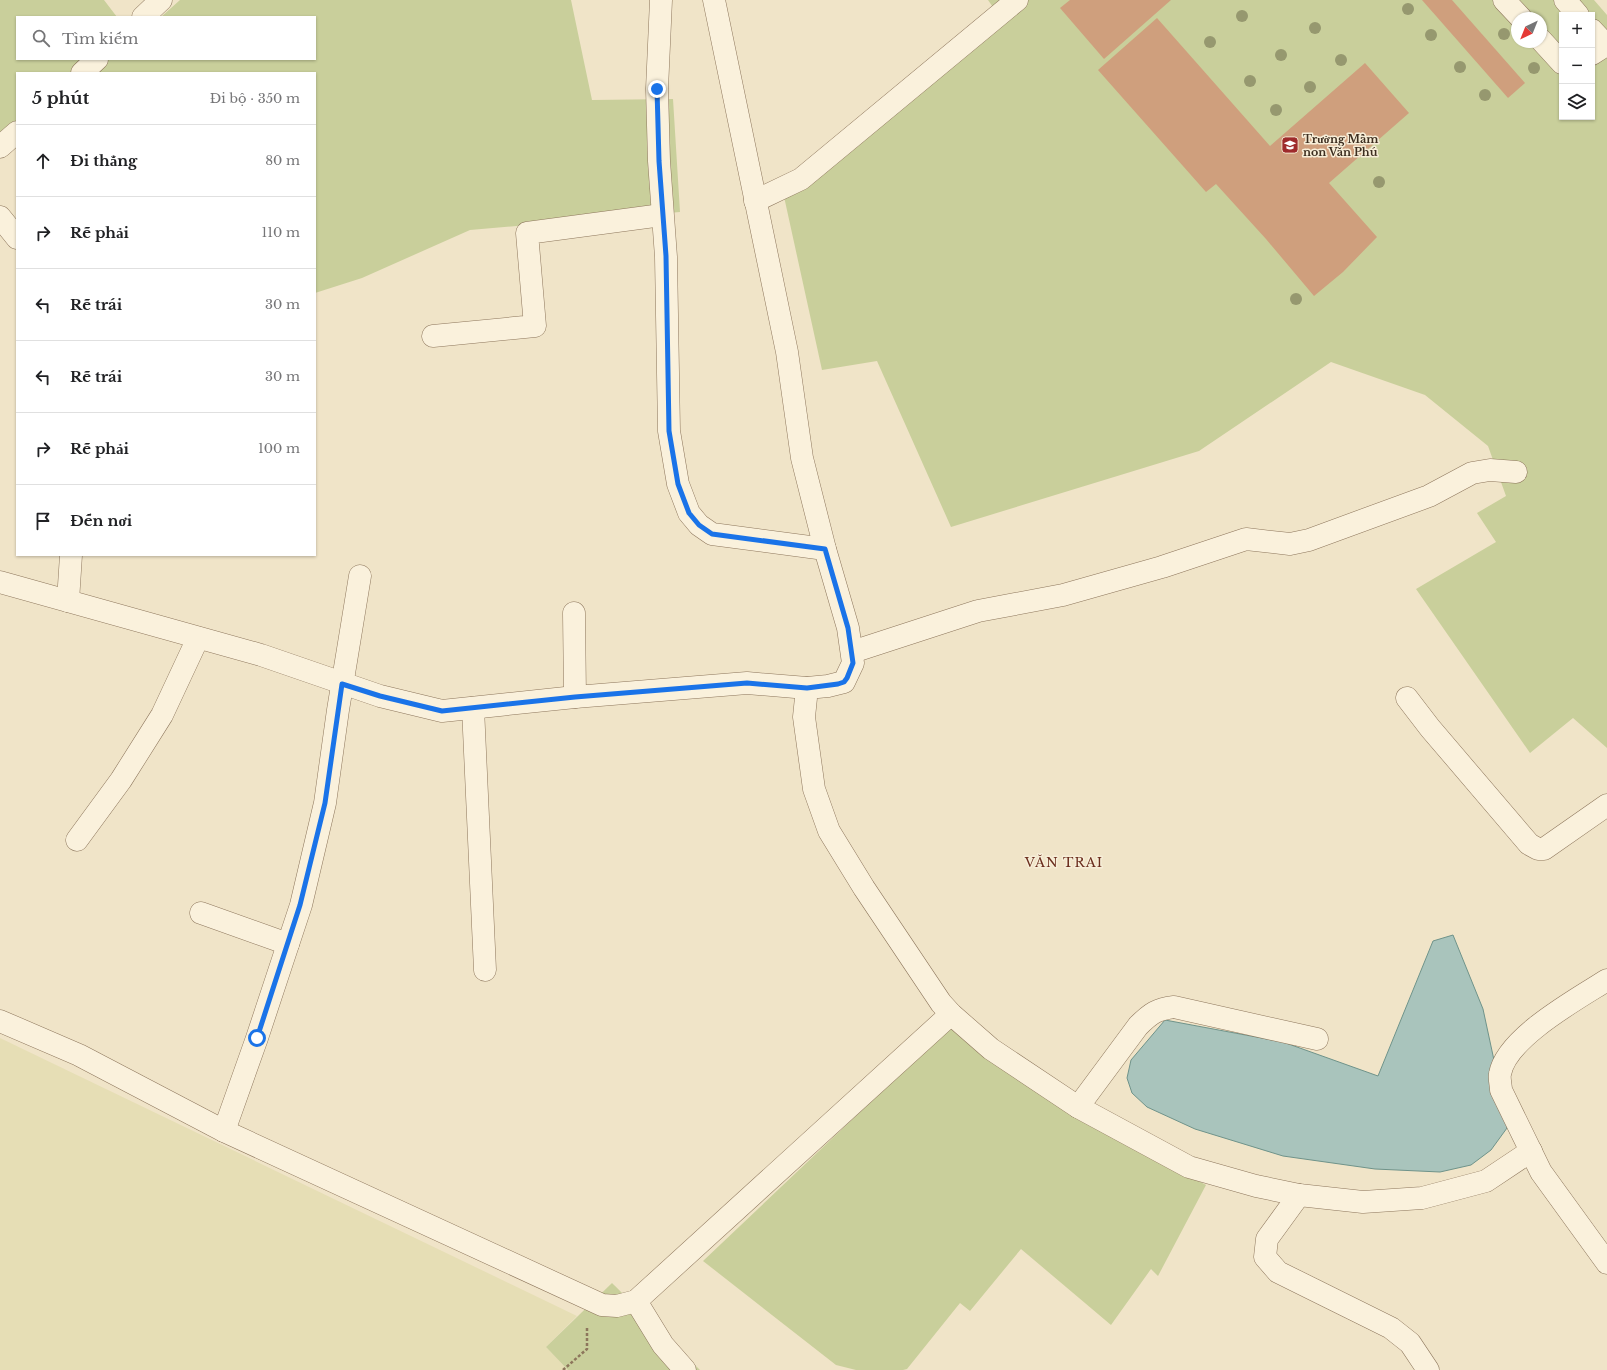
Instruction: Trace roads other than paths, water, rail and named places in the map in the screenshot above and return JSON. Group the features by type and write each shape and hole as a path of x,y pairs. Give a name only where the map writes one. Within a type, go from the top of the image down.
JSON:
{"street":[{"path":"144,16 161,0"},
{"path":"661,0 657,89 659,161 666,256 669,431 678,484 689,513 699,525 712,534 825,549"},
{"path":"0,582 261,655 380,696 442,711 575,697 747,683 807,688 833,685 844,682 853,663 848,628 825,549 802,458 787,352 714,0"},
{"path":"755,200 801,178 1017,0"},
{"path":"1504,0 1515,12"},
{"path":"1565,0 1575,12"},
{"path":"1595,33 1606,45 1595,52"},
{"path":"1547,47 1559,60"},
{"path":"83,72 96,60"},
{"path":"0,147 16,133"},
{"path":"433,336 535,326 527,233 662,215"},
{"path":"0,218 16,237"},
{"path":"852,652 978,611 1063,595 1162,567 1246,539 1290,544 1309,540 1429,496 1472,473 1490,470 1516,472"},
{"path":"68,601 71,556"},
{"path":"224,1131 288,944 300,905 325,803 342,684 360,576"},
{"path":"574,613 575,697"},
{"path":"77,840 121,780 162,715 198,638"},
{"path":"807,688 804,717 814,789 829,831 864,888 941,1002 951,1014 991,1049 1078,1107 1189,1167 1256,1186 1299,1195 1363,1202 1422,1198 1486,1181 1531,1151"},
{"path":"1407,698 1430,728 1529,844 1538,849 1544,850 1607,805"},
{"path":"473,708 486,970"},
{"path":"201,913 288,944"},
{"path":"1607,980 1539,1024 1511,1050 1499,1075 1501,1090 1541,1172 1607,1263"},
{"path":"1078,1107 1138,1026 1149,1015 1160,1009 1174,1007 1317,1039"},
{"path":"0,1021 78,1055 224,1131 602,1305 617,1306 636,1301 951,1014"},
{"path":"1299,1195 1267,1239 1265,1257 1278,1272 1391,1328 1410,1344 1428,1370"},
{"path":"636,1301 663,1345 684,1370"}],"water":[{"path":"1453,935 1483,1009 1503,1102 1507,1128 1491,1150 1471,1165 1440,1172 1375,1169 1283,1156 1195,1129 1147,1107 1132,1093 1127,1078 1131,1060 1165,1020 1283,1042 1378,1076 1433,941"}],"place":[{"name":"Trường Mầm non Văn Phú","path":"1290,145"}],"district":[{"name":"VĂN TRAI","path":"1064,862"}]}
